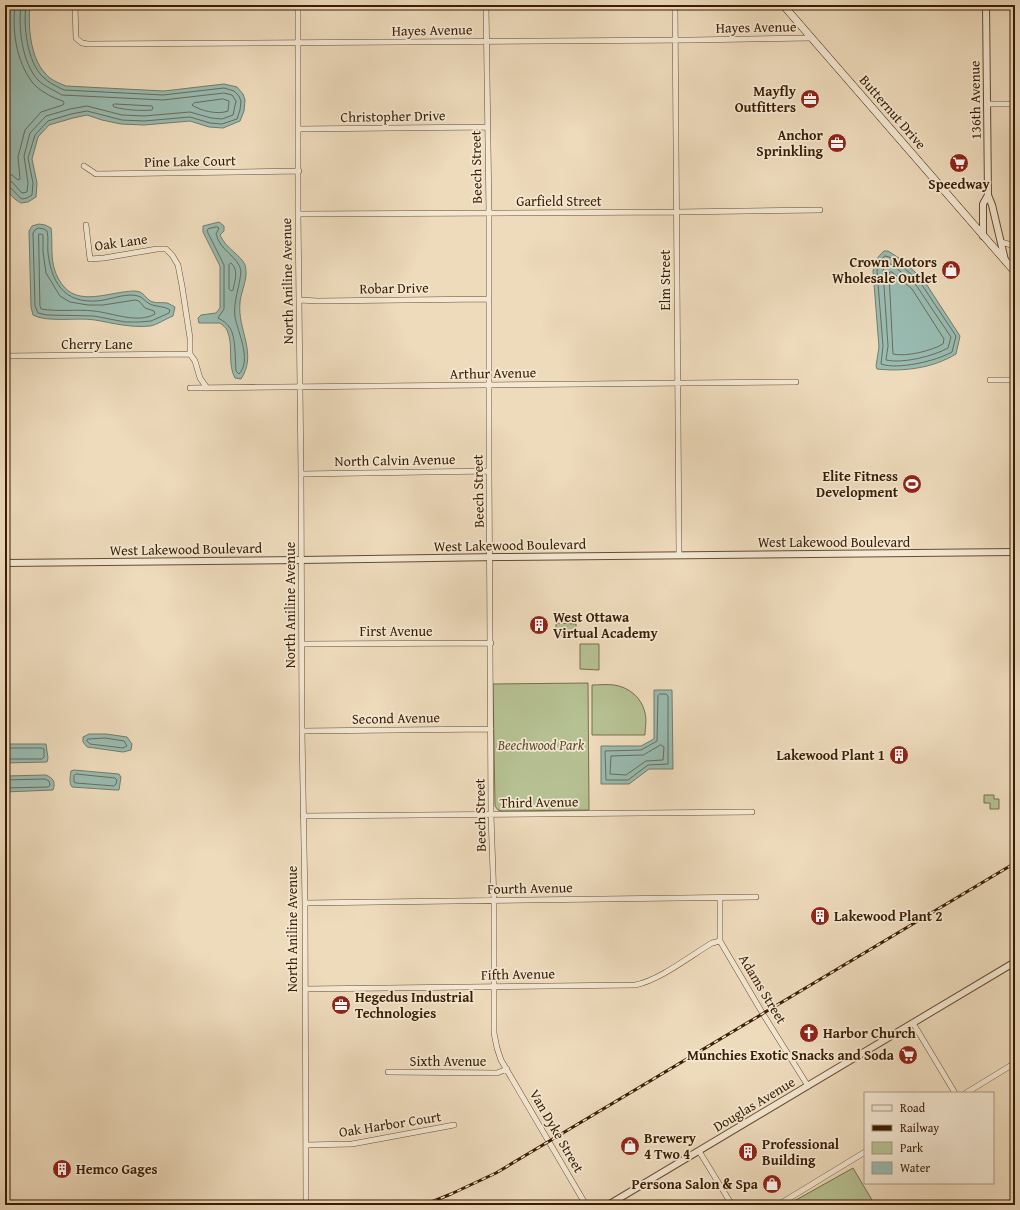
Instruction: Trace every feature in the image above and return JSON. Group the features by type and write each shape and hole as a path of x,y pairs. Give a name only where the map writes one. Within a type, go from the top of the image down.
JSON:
{"main road":[{"name":"Butternut Drive","path":"783,5 1015,272"}],"street":[{"name":"Hayes Avenue","path":"75,5 76,38 82,43 88,44 811,38"},
{"name":"North Aniline Avenue","path":"298,5 302,816 305,904 306,1205"},
{"name":"Beech Street","path":"486,5 489,213 488,299 490,385 491,815 494,901 493,986 494,1033 496,1048 507,1069"},
{"name":"Elm Street","path":"675,5 679,555"},
{"name":"136th Avenue","path":"986,5 988,195 1005,260"},
{"path":"987,104 1015,104"},
{"name":"Christopher Drive","path":"299,129 487,127"},
{"name":"Pine Lake Court","path":"84,166 96,174 299,171"},
{"name":"136th Avenue","path":"983,236 983,204 988,195"},
{"name":"Garfield Street","path":"298,214 820,210"},
{"name":"Oak Lane","path":"86,225 90,259 157,249 166,250 172,255 178,265 182,286 190,338 190,354"},
{"path":"1001,242 1015,246"},
{"name":"Robar Drive","path":"300,300 488,299"},
{"path":"190,354 195,361 200,378 207,388"},
{"name":"Cherry Lane","path":"5,356 190,354"},
{"path":"990,380 1015,380"},
{"name":"Arthur Avenue","path":"190,388 796,382"},
{"name":"North Calvin Avenue","path":"301,474 489,471"},
{"name":"West Lakewood Boulevard","path":"5,563 1015,552"},
{"name":"First Avenue","path":"302,644 491,643"},
{"name":"Second Avenue","path":"302,731 491,728"},
{"name":"Third Avenue","path":"302,816 752,812"},
{"name":"Fourth Avenue","path":"305,904 756,897"},
{"path":"720,898 720,941"},
{"name":"Fifth Avenue","path":"305,989 635,985 655,978 712,943 720,941"},
{"name":"Adams Street","path":"720,941 808,1086"},
{"name":"Douglas Avenue","path":"608,1205 1015,962"},
{"path":"913,1023 954,1092"},
{"path":"968,1092 1015,1063"},
{"name":"Sixth Avenue","path":"388,1072 497,1073 507,1069"},
{"name":"Van Dyke Street","path":"507,1069 586,1205"},
{"name":"Oak Harbor Court","path":"306,1145 352,1144 454,1125"},
{"path":"699,1151 732,1205"},
{"path":"778,1205 864,1153"}],"green space":[{"path":"556,623 576,624 576,637 557,635"},
{"path":"580,644 599,644 599,670 580,669"},
{"name":"Beechwood Park","path":"588,683 589,810 498,810 495,806 493,684"},
{"path":"592,685 620,686 634,694 641,703 645,713 645,735 592,735"},
{"path":"984,795 994,795 994,799 999,799 999,809 990,809 990,803 984,803"},
{"path":"853,1168 875,1205 787,1205"}],"water":[{"path":"5,5 30,5 29,22 31,41 36,59 47,75 66,86 164,91 224,84 237,87 243,94 245,100 244,111 240,121 223,128 209,127 190,121 144,125 121,124 87,115 49,125 38,137 32,159 37,183 36,197 28,202 21,203 12,196 5,185"},
{"path":"219,222 224,226 224,231 220,235 229,248 243,261 246,270 240,302 240,312 248,360 246,369 241,379 235,378 231,367 230,342 227,329 220,323 199,323 198,318 201,315 216,313 220,308 220,266 203,232 203,226"},
{"path":"39,224 51,228 55,271 61,284 69,292 79,296 89,297 137,291 151,301 167,303 175,307 173,316 150,326 129,326 88,319 46,319 33,315 31,307 29,231 32,226"},
{"path":"884,251 888,251 899,258 923,279 960,336 956,354 938,363 918,368 898,370 877,369 876,366 879,347 873,271 877,260"},
{"path":"654,690 672,690 673,769 649,769 629,784 601,784 601,746 641,746 654,739"},
{"path":"89,734 106,734 127,737 132,744 131,750 123,752 87,747 83,742 83,737"},
{"path":"5,744 46,744 48,758 47,762 5,763"},
{"path":"71,771 119,774 121,777 119,790 72,787 70,775"},
{"path":"46,775 53,781 53,790 5,792 5,776"}],"railway":[{"path":"424,1205 496,1173 1015,863"}],"place":[{"name":"Mayfly Outfitters","path":"810,99"},
{"name":"Anchor Sprinkling","path":"837,143"},
{"name":"Speedway","path":"959,163"},
{"name":"Crown Motors Wholesale Outlet","path":"951,270"},
{"name":"Elite Fitness Development","path":"912,484"},
{"name":"West Ottawa Virtual Academy","path":"539,625"},
{"name":"Lakewood Plant 1","path":"899,755"},
{"name":"Lakewood Plant 2","path":"820,916"},
{"name":"Hegedus Industrial Technologies","path":"341,1005"},
{"name":"Harbor Church","path":"809,1033"},
{"name":"Munchies Exotic Snacks and Soda","path":"908,1055"},
{"name":"Brewery 4 Two 4","path":"630,1146"},
{"name":"Professional Building","path":"748,1152"},
{"name":"Hemco Gages","path":"62,1169"},
{"name":"Persona Salon & Spa","path":"772,1184"}]}
